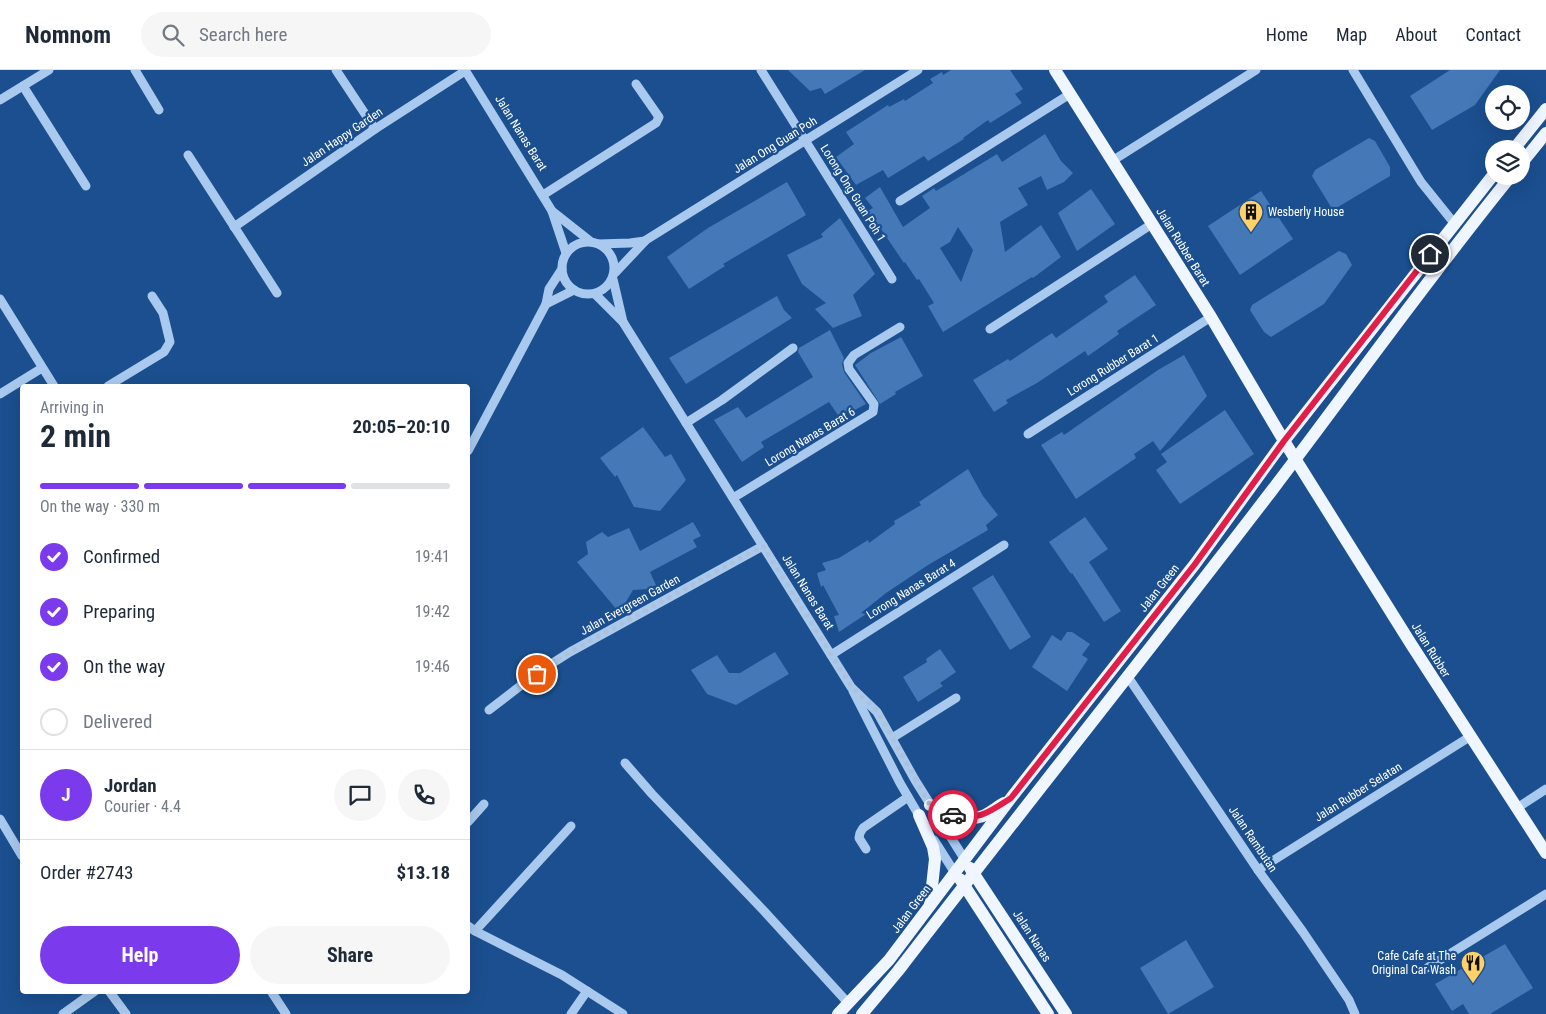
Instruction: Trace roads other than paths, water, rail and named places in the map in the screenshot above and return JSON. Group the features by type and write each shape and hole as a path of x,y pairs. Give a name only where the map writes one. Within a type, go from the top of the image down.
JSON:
{"main road":[{"name":"Jalan Rubber Barat","path":"1055,70 1211,317 1284,441"},
{"path":"1521,140 1546,109"},
{"path":"1530,153 1546,133"},
{"name":"Jalan Green","path":"838,1014 889,960 1011,798 1195,564 1284,441 1485,185"},
{"path":"862,1014 898,971 1128,678 1296,459 1456,244 1504,185"},
{"name":"Jalan Rubber","path":"1284,441 1410,644 1546,853"},
{"path":"930,805 946,813 967,818 984,816 1011,798"},
{"path":"919,815 935,859 930,907"},
{"name":"Jalan Nanas Barat","path":"965,860 974,873"},
{"path":"955,873 1048,1014"},
{"name":"Jalan Nanas","path":"974,873 1066,1014"}],"street":[{"path":"0,100 50,70"},
{"path":"135,70 159,110"},
{"path":"336,70 375,129"},
{"name":"Jalan Happy Garden","path":"234,227 375,129 465,70"},
{"name":"Jalan Nanas Barat","path":"465,70 552,211 566,253"},
{"name":"Lorong Ong Guan Poh 1","path":"760,70 892,279"},
{"name":"Jalan Ong Guan Poh","path":"614,276 646,240 918,70"},
{"path":"1112,162 1256,70"},
{"path":"1353,70 1421,182 1454,223"},
{"path":"543,195 656,122 659,116 636,84"},
{"path":"23,86 86,186"},
{"path":"900,200 1070,94"},
{"path":"188,155 277,293"},
{"name":"Jalan Nanas Barat","path":"552,211 594,243"},
{"path":"990,329 1152,224"},
{"name":"Jalan Ong Guan Poh","path":"594,243 630,243 646,240"},
{"path":"581,242 594,243 607,249 612,257 614,276 603,290 595,294 584,294 574,290 563,277 563,260 566,253 573,246 581,242"},
{"path":"470,447 546,304 549,289 562,269"},
{"name":"Jalan Nanas Barat","path":"614,276 623,322"},
{"path":"546,304 574,290"},
{"name":"Jalan Nanas Barat","path":"595,294 623,322 851,686 878,712 930,805 965,860"},
{"path":"111,384 164,352 170,342 163,313 152,296"},
{"path":"0,299 53,384"},
{"name":"Lorong Rubber Barat 1","path":"1028,434 1211,317"},
{"name":"Lorong Nanas Barat 6","path":"733,498 873,412 874,404 850,369 848,363 854,355 900,327"},
{"path":"686,423 722,400 793,348"},
{"path":"0,394 42,368"},
{"name":"Lorong Nanas Barat 4","path":"831,655 1004,545"},
{"name":"Jalan Evergreen Garden","path":"489,710 570,652 763,546"},
{"name":"Jalan Rambutan","path":"1128,678 1258,870 1319,955 1349,1000 1355,1014"},
{"path":"851,686 867,721 908,797 955,873"},
{"path":"892,738 956,698"},
{"name":"Jalan Rubber Selatan","path":"1258,870 1471,736"},
{"path":"625,763 849,1004"},
{"path":"1518,808 1546,789"},
{"path":"866,849 859,838 863,828 908,797"},
{"path":"470,820 484,804"},
{"path":"0,819 20,853"},
{"path":"571,826 471,928 562,976 623,1014"},
{"path":"1427,968 1546,894"},
{"path":"571,1014 587,991"},
{"path":"63,1014 90,994"},
{"path":"111,994 126,1014"},
{"path":"273,994 286,1014"}],"place":[{"name":"Wesberly House","path":"1251,233"},
{"name":"Cafe Cafe at The Original Car Wash","path":"1473,984"}]}
